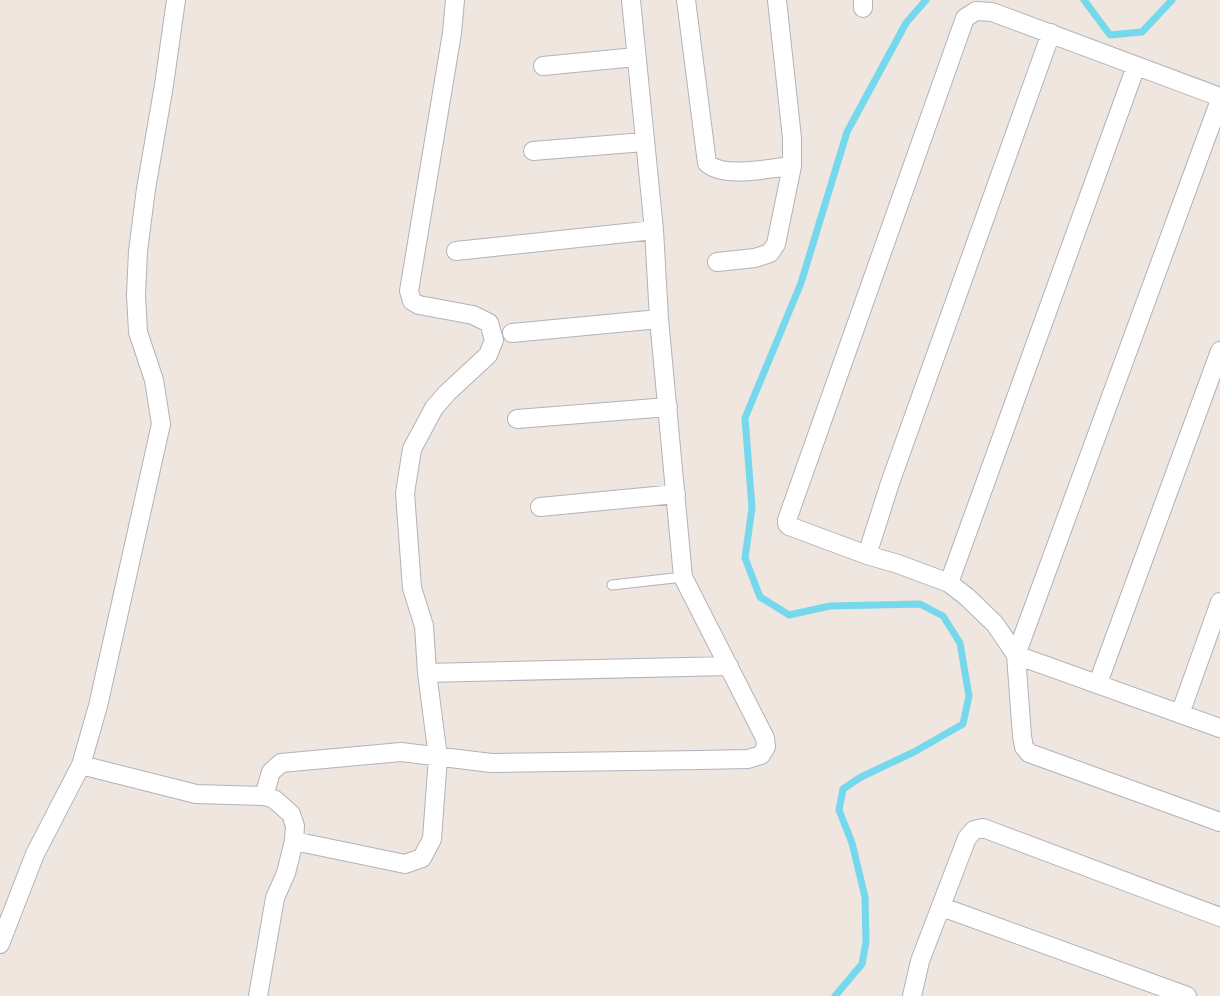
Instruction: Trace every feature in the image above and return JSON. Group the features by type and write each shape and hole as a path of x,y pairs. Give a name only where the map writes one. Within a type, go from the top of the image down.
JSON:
{"street":[{"path":"0,944 35,854 81,766 98,706 161,424 154,380 138,332 136,296 138,251 146,189 164,85 176,0"},
{"path":"294,841 405,864 422,858 432,839 438,757 427,673 424,626 412,588 405,493 412,449 434,408 447,393 488,355 494,340 489,323 474,315 419,305 412,301 409,291 452,33 455,0"},
{"path":"264,796 271,772 281,764 401,752 491,763 748,759 761,755 766,747 765,738 683,577 659,319 654,230 631,0"},
{"path":"686,0 707,163 713,169 724,172 792,166"},
{"path":"717,262 755,258 770,253 776,244 792,166 792,138 777,0"},
{"path":"1220,728 1016,654 995,624 967,597 949,583 792,528 787,524 787,520 965,18 976,11 992,12 1051,33 1220,98 1016,654 1022,736 1024,747 1029,753 1220,822"},
{"path":"868,555 890,483 1051,33"},
{"path":"543,66 636,57"},
{"path":"949,583 1136,66"},
{"path":"533,151 644,142"},
{"path":"456,251 654,230"},
{"path":"512,333 659,319"},
{"path":"1098,683 1220,351"},
{"path":"518,419 668,407"},
{"path":"540,507 676,494"},
{"path":"1180,714 1215,630 1220,602"},
{"path":"427,673 729,666"},
{"path":"81,766 196,794 264,796 274,799 291,814 295,826 294,841 286,873 276,898 258,996"},
{"path":"916,995 920,961 942,907 967,838 974,830 983,828 1220,917"},
{"path":"942,907 1187,996"}],"lane":[{"path":"612,585 683,577"}],"waterway":[{"path":"835,996 862,964 866,942 865,897 852,843 839,810 843,789 861,777 914,752 963,724 969,696 960,643 943,616 920,604 830,606 789,615 760,597 745,558 752,508 745,418 801,283 847,132 906,23 926,0"},
{"path":"1084,0 1110,35 1142,32 1172,0"}]}
